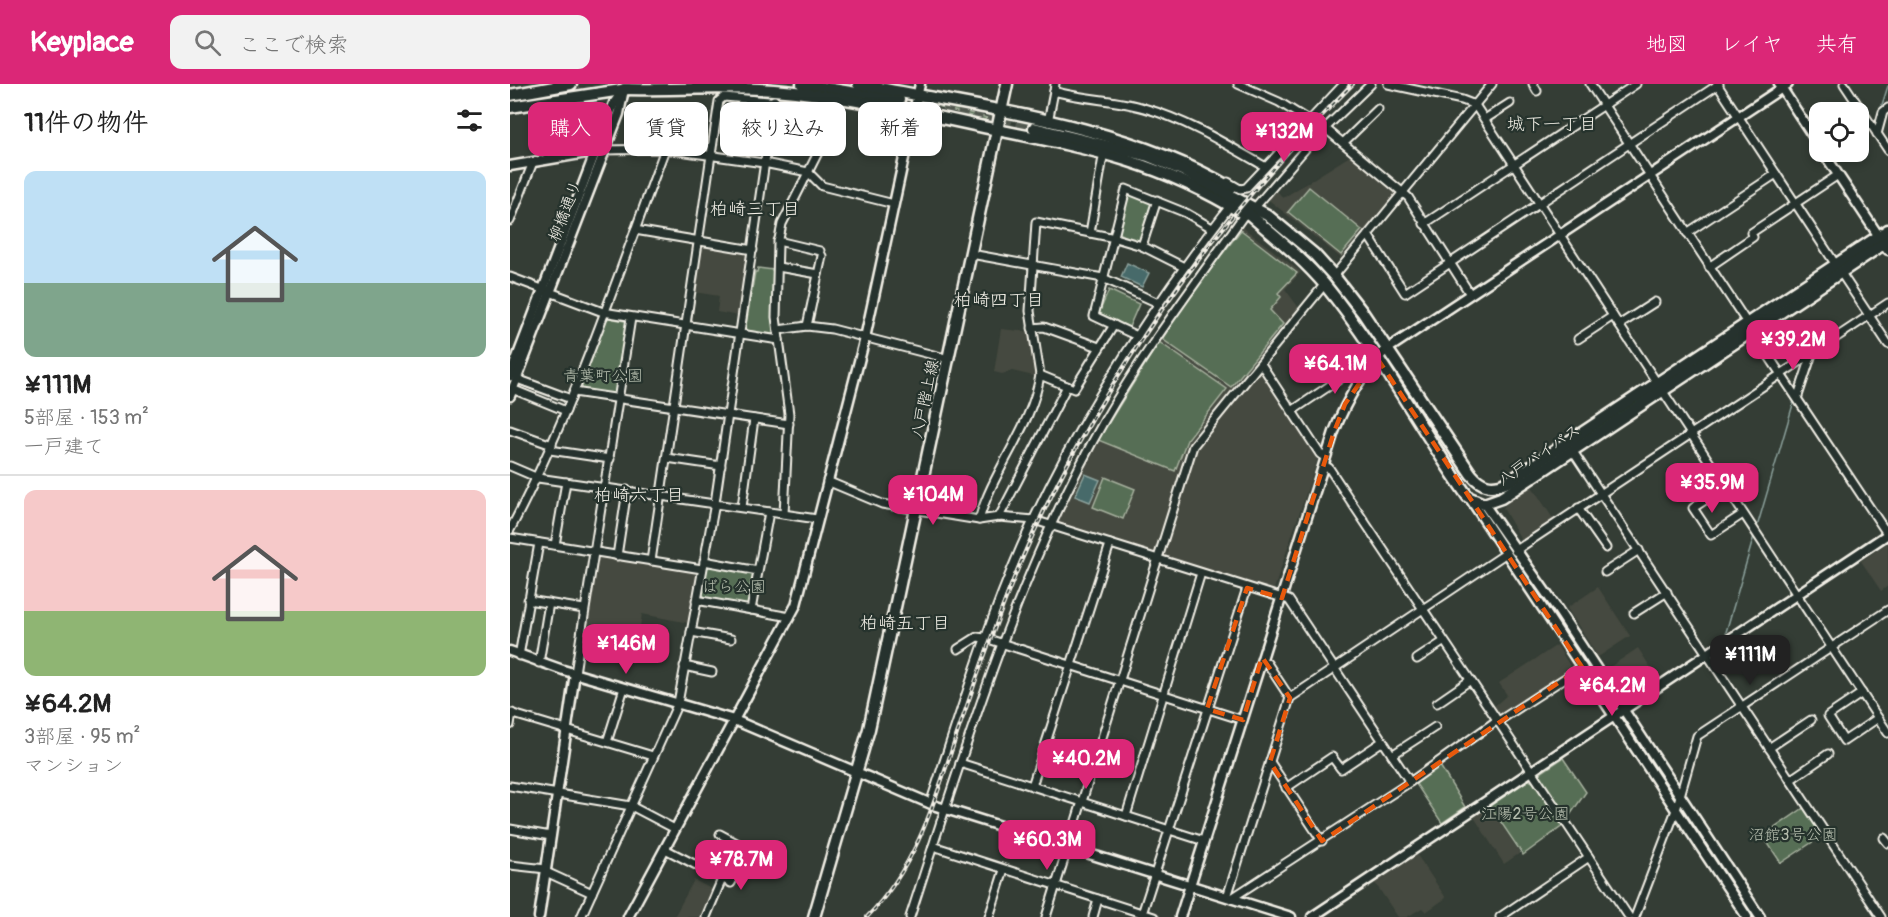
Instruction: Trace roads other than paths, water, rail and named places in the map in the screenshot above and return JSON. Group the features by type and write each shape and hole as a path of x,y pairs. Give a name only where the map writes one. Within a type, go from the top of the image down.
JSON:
{"main road":[{"path":"510,95 571,84"},
{"path":"510,107 625,87 658,84"},
{"path":"802,84 899,100"},
{"path":"858,84 1001,112 1138,145 1209,175 1267,215"},
{"name":"八戸階上線","path":"814,917 857,774 917,510 1007,84"},
{"path":"625,87 774,90 858,103"},
{"path":"942,118 1101,151 1137,162 1203,190 1262,226"},
{"name":"八戸バイパス","path":"1034,128 1148,156 1267,215 1314,254 1334,276 1363,313 1411,387 1480,483 1491,487 1508,482 1660,387 1885,240"},
{"name":"八戸バイパス","path":"1227,194 1305,262 1353,320 1468,496"},
{"path":"1411,387 1423,413 1484,504"},
{"name":"八戸バイパス","path":"1484,504 1501,498 1660,387"},
{"path":"1484,504 1493,492 1508,482"},
{"path":"1468,496 1484,504"}],"street":[{"path":"916,102 920,84"},
{"path":"1238,84 1279,102 1308,120"},
{"path":"1209,175 1243,189 1344,84"},
{"path":"1257,206 1312,141 1371,84"},
{"path":"1388,84 1462,100 1475,105 1888,733"},
{"path":"1334,276 1492,84"},
{"path":"1312,917 1888,534 1798,396 1709,267 1590,84"},
{"path":"1424,224 1636,84"},
{"path":"1368,235 1405,293 1718,84 1888,344"},
{"path":"1844,84 1888,150"},
{"path":"1180,917 1345,404 1377,358 1783,85 1809,129"},
{"name":"柳橋通り","path":"612,128 620,114 625,87"},
{"path":"1049,117 1054,87 1075,97 1143,107 1201,130 1264,166"},
{"path":"651,561 719,101 724,97 836,107 833,123 782,224 778,241 776,317 789,424 784,514"},
{"path":"581,917 678,703 715,503 774,100"},
{"path":"1485,119 1510,103"},
{"path":"1877,134 1883,112 1888,108"},
{"path":"1343,143 1378,109"},
{"path":"1326,129 1403,192 1470,294"},
{"path":"1299,130 1312,141"},
{"path":"510,166 566,156"},
{"name":"柳橋通り","path":"511,393 513,377 598,156"},
{"path":"510,530 538,478 573,395 662,156"},
{"path":"708,156 808,172 822,186 894,204"},
{"path":"628,917 790,617 799,592 865,338 904,156"},
{"path":"1090,232 1103,157"},
{"path":"510,221 533,162"},
{"path":"1830,162 1885,240"},
{"path":"1687,232 1776,174"},
{"path":"1709,267 1795,203 1838,175"},
{"path":"1137,336 1094,316 1126,189 1158,201 1212,228"},
{"path":"1142,246 1158,201"},
{"path":"930,804 985,638 1034,520 1092,408 1158,303 1230,206"},
{"path":"909,917 1001,644 1050,525 1124,387 1173,313 1245,215"},
{"path":"979,520 994,483 1030,412 1040,375 1032,328 1035,222 1090,232 1142,246 1184,267"},
{"path":"635,230 753,250"},
{"path":"778,241 821,253 807,326"},
{"path":"971,254 1103,278 1158,303"},
{"path":"778,267 818,274"},
{"path":"510,277 603,312 779,340"},
{"path":"1046,917 1193,446 1324,285"},
{"path":"1619,325 1655,302"},
{"path":"1515,551 1888,303"},
{"path":"1578,339 1613,316"},
{"path":"539,917 584,609 631,318"},
{"path":"1040,375 1074,389 1114,325"},
{"path":"778,330 807,326 949,359"},
{"path":"1032,328 1044,327 1099,347"},
{"path":"1798,396 1812,354"},
{"path":"1292,411 1362,363 1370,368"},
{"path":"1261,364 1443,642 1629,917"},
{"path":"513,377 573,395 619,399 789,424"},
{"path":"999,517 1067,386"},
{"path":"511,393 566,411"},
{"path":"741,507 754,419"},
{"path":"510,430 551,448 610,459"},
{"path":"1572,450 1881,917"},
{"path":"667,458 720,466"},
{"path":"510,466 538,478 817,519"},
{"path":"827,481 882,504 979,520 999,517 1034,520 1289,600 1410,782"},
{"path":"555,546 566,482"},
{"path":"1725,487 1693,508 1711,535 1743,514"},
{"path":"617,556 627,490"},
{"path":"1468,496 1747,917"},
{"path":"1497,523 1494,509 1501,498"},
{"path":"1484,504 1556,607 1760,917"},
{"path":"1484,504 1486,515 1507,548 1516,569"},
{"path":"1578,508 1606,548"},
{"path":"751,610 769,512"},
{"path":"510,538 651,561 758,571"},
{"path":"519,656 539,543"},
{"path":"1032,786 1110,544"},
{"path":"1605,572 1639,550"},
{"path":"1230,897 1290,698 1505,554"},
{"path":"1126,816 1201,573"},
{"path":"1142,915 1247,588"},
{"path":"1634,613 1667,592"},
{"path":"528,600 584,609"},
{"path":"696,600 790,617"},
{"path":"539,663 549,603"},
{"path":"1635,917 1676,810 1697,736 1888,610"},
{"path":"691,632 731,639"},
{"path":"958,649 977,637 985,638 1243,720"},
{"path":"1417,660 1443,642"},
{"path":"510,651 539,663 734,720 930,804 1291,917"},
{"path":"1261,661 1267,663 1290,698"},
{"path":"684,666 712,672"},
{"path":"1230,897 1322,841 1582,667"},
{"path":"1437,703 1469,681"},
{"path":"607,742 624,688"},
{"path":"1862,693 1828,716 1844,741 1878,718"},
{"path":"510,725 511,713 653,756"},
{"path":"1768,747 1810,720"},
{"path":"1392,755 1435,727"},
{"path":"1286,788 1332,757 1341,769 1383,741"},
{"path":"1790,780 1828,754"},
{"path":"1270,762 1322,841"},
{"path":"960,763 1204,841"},
{"path":"510,786 631,806 675,829"},
{"path":"510,829 551,836"},
{"path":"665,849 731,883 748,849 720,834"},
{"path":"933,846 1142,915 1155,917"},
{"path":"1500,917 1589,857"},
{"path":"510,865 546,870 592,893"},
{"path":"989,917 1004,870"},
{"path":"706,917 723,879"},
{"path":"1093,917 1098,899"}],"water":[{"path":"1127,263 1149,273 1142,287 1121,277"},
{"path":"1085,474 1100,480 1090,502 1075,496"}],"waterway":[{"path":"1880,111 1888,86"},
{"path":"1810,351 1816,329"},
{"path":"1757,527 1794,401"},
{"path":"1726,632 1754,536"},
{"path":"1543,598 1613,703"},
{"path":"1694,735 1736,705 1734,701"},
{"path":"1624,722 1675,799"},
{"path":"1681,780 1692,742"},
{"path":"1681,807 1753,917"}],"tunnel":[{"path":"899,100 1034,128"}],"railway":[{"path":"867,917 884,897 912,854 941,783 1011,585 1051,497 1085,432 1163,308 1207,249 1253,192 1353,84"}],"district":[{"name":"城下一丁目","path":"1552,124"},
{"name":"柏崎三丁目","path":"755,209"},
{"name":"柏崎四丁目","path":"999,300"},
{"name":"柏崎六丁目","path":"639,495"},
{"name":"柏崎五丁目","path":"905,623"}],"park label":[{"name":"青葉町公園","path":"603,376"},
{"name":"ばら公園","path":"734,587"},
{"name":"江陽2号公園","path":"1525,814"},
{"name":"沼館3号公園","path":"1793,835"}]}
